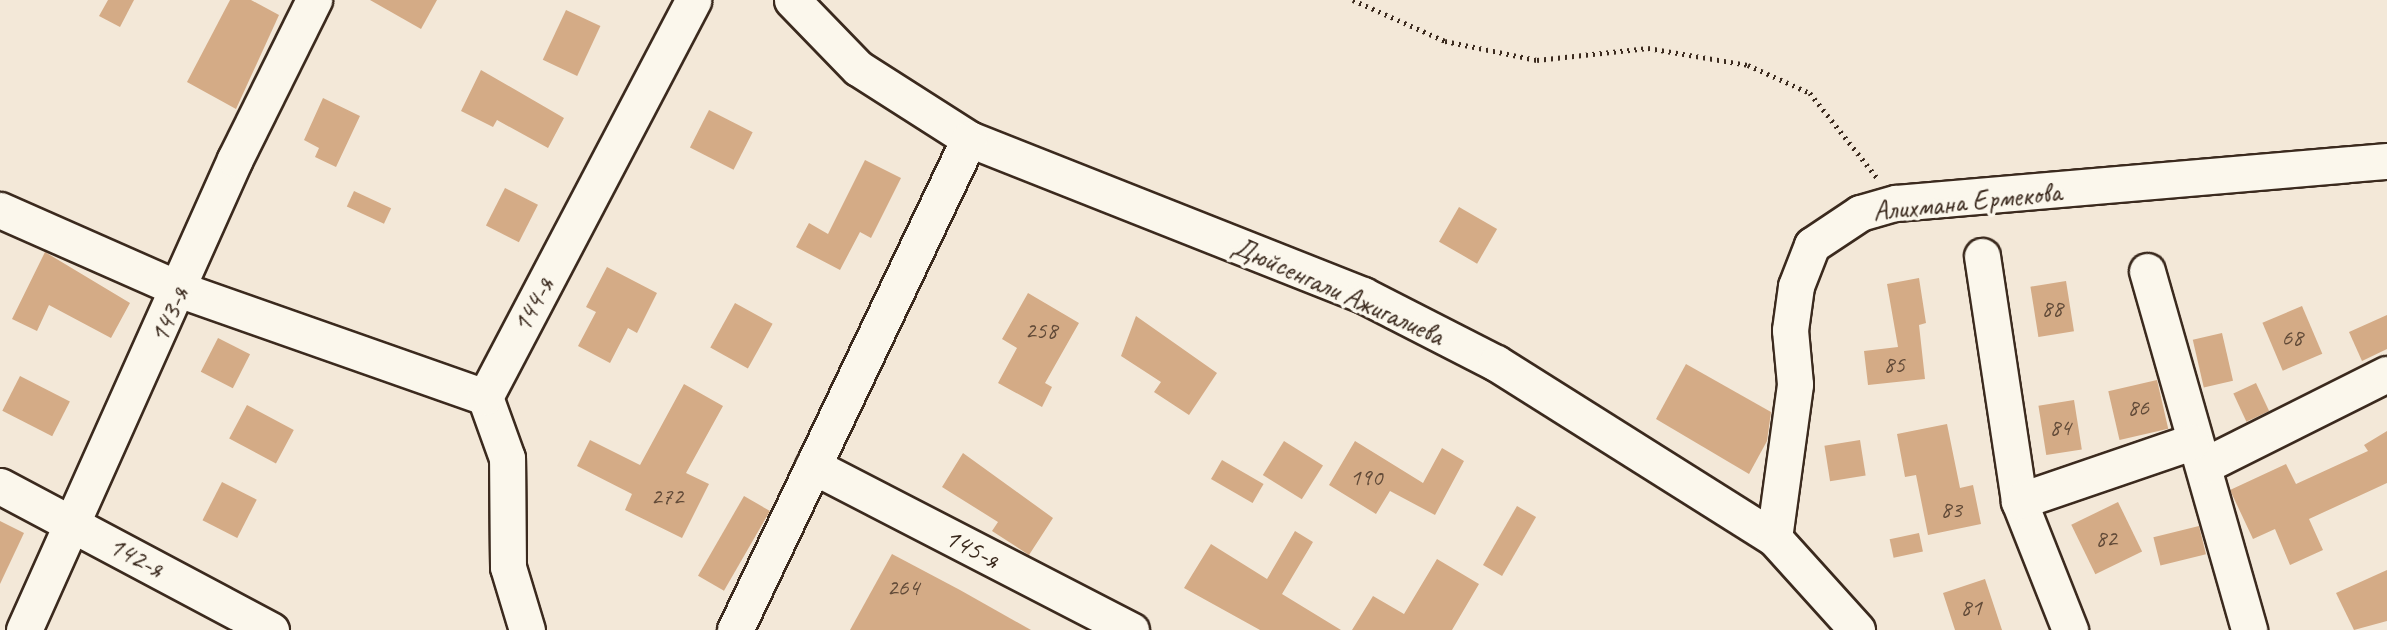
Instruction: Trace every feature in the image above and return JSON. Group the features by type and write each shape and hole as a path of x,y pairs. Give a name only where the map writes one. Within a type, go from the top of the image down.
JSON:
{"street":[{"name":"143-я","path":"24,630 76,524 181,290 235,159 314,0"},
{"name":"144-я","path":"485,397 693,0"},
{"name":"Дюйсенгали Ажигалиева","path":"792,0 858,68 970,139 1363,295 1496,363 1774,538 1857,630"},
{"path":"735,630 970,139"},
{"name":"Алихмана Ермекова","path":"1774,538 1795,384 1790,330 1796,286 1812,245 1860,213 1896,203 2387,161"},
{"path":"0,209 181,290 485,397 506,458 508,568 527,630"},
{"path":"1982,257 2019,501 2070,630"},
{"path":"2147,271 2249,630"},
{"path":"2019,501 2198,454 2387,374"},
{"name":"145-я","path":"813,466 1131,630"},
{"name":"142-я","path":"0,486 76,524 271,630"}],"path":[{"path":"1353,0 1445,41 1537,60 1647,48 1748,65 1810,93 1896,203"}],"building":[{"path":"108,0 134,0 120,27 99,16"},
{"path":"230,0 251,0 279,15 236,109 187,82"},
{"path":"370,0 437,0 421,29"},
{"path":"566,10 600,26 577,76 543,60"},
{"path":"481,70 564,118 548,148 497,120 493,127 461,111"},
{"path":"323,98 360,116 336,167 315,157 319,148 304,140"},
{"path":"709,110 753,132 734,170 690,147"},
{"path":"865,160 901,178 871,238 860,232 840,270 796,247 809,223 828,234"},
{"path":"505,188 538,205 519,242 486,225"},
{"path":"354,191 391,208 384,224 347,206"},
{"path":"1459,207 1497,229 1477,264 1439,242"},
{"path":"45,252 130,303 111,338 49,305 37,331 12,319"},
{"path":"607,267 657,293 637,333 628,328 610,363 578,346 596,312 586,307"},
{"path":"1919,278 1926,323 1919,325 1925,379 1868,385 1864,351 1898,347 1887,284"},
{"path":"2066,281 2074,331 2038,337 2030,287"},
{"path":"1028,293 1079,323 1045,383 1052,387 1042,407 998,383 1017,348 1002,339"},
{"path":"735,303 773,324 748,368 710,348"},
{"path":"2302,306 2322,354 2283,371 2262,323"},
{"path":"2387,315 2387,349 2362,361 2349,332"},
{"path":"1136,316 1217,373 1189,415 1154,392 1161,382 1121,356"},
{"path":"2222,333 2233,381 2204,387 2193,340"},
{"path":"218,338 250,354 233,388 201,372"},
{"path":"1686,364 1771,412 1767,441 1749,474 1656,419"},
{"path":"20,376 70,401 52,436 2,411"},
{"path":"2157,380 2168,429 2120,440 2108,391"},
{"path":"2256,383 2269,411 2246,422 2233,394"},
{"path":"684,384 723,406 686,473 709,484 682,538 625,510 632,494 577,466 590,440 640,465"},
{"path":"2074,400 2082,449 2046,455 2038,406"},
{"path":"247,405 294,430 276,463 229,439"},
{"path":"1947,424 1960,488 1973,485 1981,524 1928,535 1916,475 1905,477 1897,434"},
{"path":"2387,431 2387,483 2309,519 2323,550 2290,565 2275,529 2253,539 2230,490 2286,464 2296,484 2368,451 2364,445"},
{"path":"1860,440 1866,476 1830,481 1824,446"},
{"path":"1284,441 1323,465 1302,499 1263,475"},
{"path":"1355,441 1423,483 1442,448 1464,461 1435,515 1390,491 1376,514 1329,485"},
{"path":"963,453 1053,518 1029,555 992,531 998,522 942,487"},
{"path":"1222,460 1264,484 1253,503 1211,479"},
{"path":"222,482 257,500 237,538 202,520"},
{"path":"744,496 770,511 724,591 698,576"},
{"path":"2118,502 2142,551 2095,574 2071,525"},
{"path":"1517,506 1536,517 1502,576 1483,565"},
{"path":"0,521 24,533 0,584"},
{"path":"2199,526 2206,554 2160,566 2153,537"},
{"path":"1295,531 1313,542 1282,594 1341,630 1260,630 1184,588 1211,544 1267,579"},
{"path":"1919,533 1923,552 1894,558 1890,539"},
{"path":"892,554 960,590 1031,630 850,630"},
{"path":"1437,559 1479,584 1452,630 1352,630 1373,596 1404,614"},
{"path":"2387,570 2387,621 2354,630 2336,593"},
{"path":"1985,579 2002,630 1955,630 1943,593"}]}
